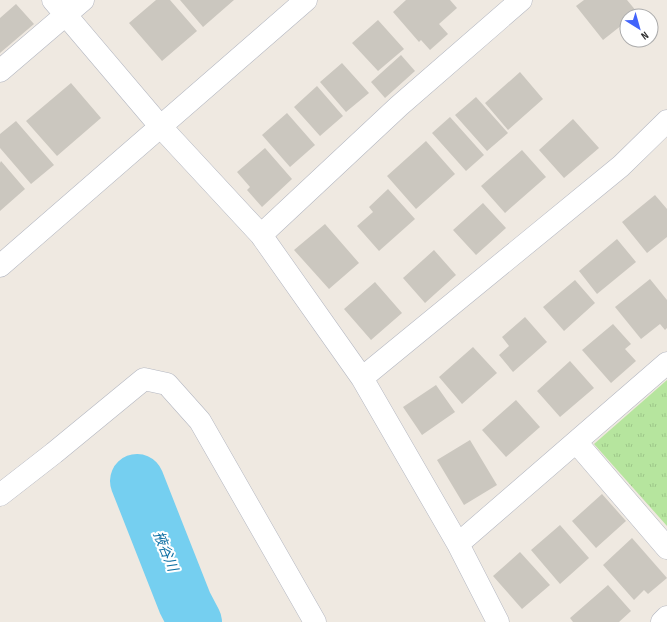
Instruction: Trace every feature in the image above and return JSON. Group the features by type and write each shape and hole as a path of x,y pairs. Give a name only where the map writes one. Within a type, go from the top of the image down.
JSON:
{"street":[{"path":"0,71 60,7 83,0"},
{"path":"0,266 306,0"},
{"path":"260,235 400,106 521,0"},
{"path":"60,7 160,126 260,235 362,378 458,544 498,622"},
{"path":"362,378 621,166 667,121"},
{"path":"458,544 667,363"},
{"path":"0,495 144,379 167,384 200,421 315,622"},
{"path":"576,442 667,548"},
{"path":"662,622 667,617"}],"green space":[{"path":"667,380 667,526 594,444"}],"building":[{"path":"156,0 170,0 197,31 162,61 129,23"},
{"path":"180,0 234,0 203,27"},
{"path":"406,0 450,0 457,8 439,24 448,34 430,50 421,40 419,42 393,12"},
{"path":"584,0 627,0 634,8 619,8 619,27 603,40 576,6"},
{"path":"16,4 34,24 0,53 0,18"},
{"path":"378,20 404,49 378,71 352,43"},
{"path":"401,55 415,71 385,98 371,82"},
{"path":"342,63 369,93 346,112 320,82"},
{"path":"520,72 543,99 508,130 485,103"},
{"path":"71,83 101,118 57,156 26,121"},
{"path":"317,86 343,116 320,136 294,107"},
{"path":"476,97 508,133 487,151 455,115"},
{"path":"287,113 315,145 290,167 262,135"},
{"path":"450,117 484,155 466,171 432,133"},
{"path":"573,119 599,148 564,178 539,150"},
{"path":"16,121 54,165 31,184 0,148 0,134"},
{"path":"426,141 455,174 416,209 387,176"},
{"path":"265,148 292,179 262,207 247,190 250,187 237,172"},
{"path":"522,150 546,177 505,213 481,186"},
{"path":"1,161 25,189 0,211 0,163"},
{"path":"388,189 415,219 379,251 357,226 373,212 369,207"},
{"path":"655,195 667,209 667,237 647,253 622,222"},
{"path":"483,203 506,228 476,255 453,230"},
{"path":"325,224 359,263 329,289 294,250"},
{"path":"617,239 636,262 597,294 579,271"},
{"path":"434,250 456,275 425,303 403,278"},
{"path":"650,279 667,300 667,328 665,330 660,324 641,339 615,307"},
{"path":"575,280 595,303 564,331 543,307"},
{"path":"375,282 402,313 371,340 344,309"},
{"path":"525,317 547,342 513,372 499,355 509,346 502,337"},
{"path":"613,324 631,344 625,349 636,361 611,383 582,350"},
{"path":"473,347 497,373 462,404 439,377"},
{"path":"570,361 594,388 560,417 537,391"},
{"path":"436,385 455,412 422,435 403,407"},
{"path":"516,400 540,427 506,457 482,430"},
{"path":"470,440 497,485 464,505 437,460"},
{"path":"602,494 626,521 596,548 572,521"},
{"path":"560,525 589,558 560,584 531,550"},
{"path":"632,538 667,578 648,594 644,590 634,600 603,565"},
{"path":"520,552 550,585 522,609 493,576"},
{"path":"608,585 631,611 619,622 573,622 570,618"}],"waterway":[{"name":"掖谷川","path":"137,481 185,603 195,622"}]}
